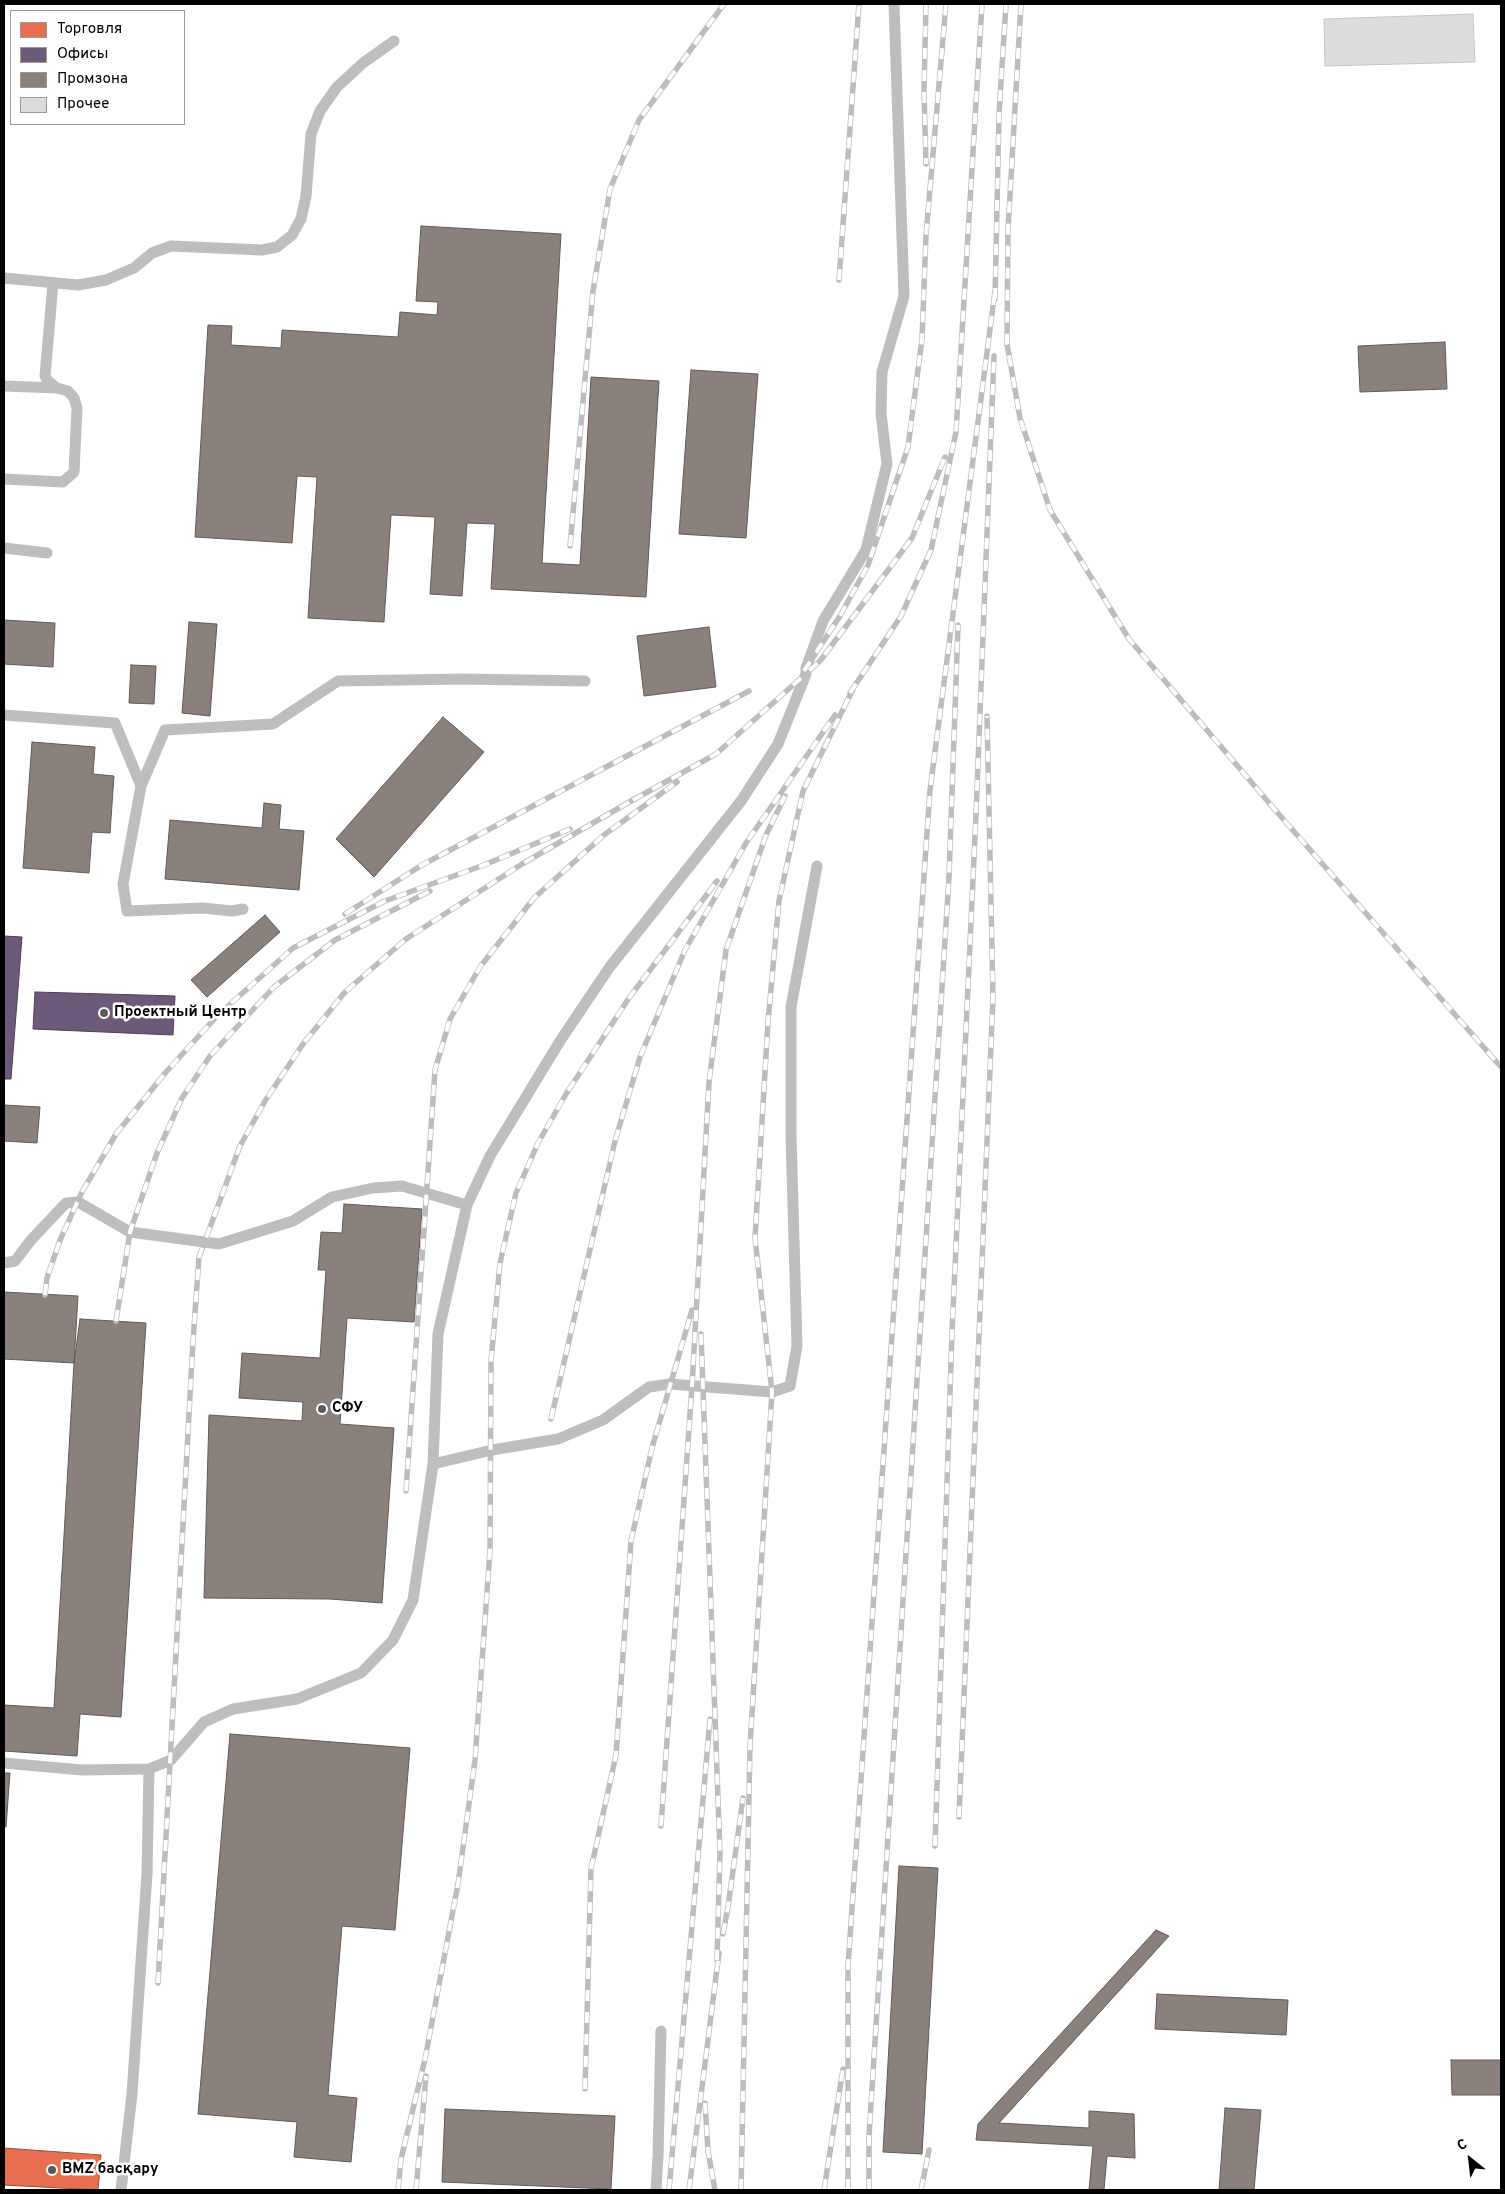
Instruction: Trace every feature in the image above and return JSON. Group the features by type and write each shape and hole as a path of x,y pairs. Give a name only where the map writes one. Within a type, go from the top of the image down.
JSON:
{"lane":[{"path":"4,1763 82,1770 149,1769 171,1760 204,1722 233,1709 297,1698 361,1673 393,1640 413,1600 433,1464 438,1334 467,1205 490,1156 565,1033 609,968 741,801 778,744 806,674 806,668 824,621 866,550 887,464 881,413 882,372 904,296 894,4"},
{"path":"4,278 78,285 106,280 134,268 152,254 171,246 262,250 277,247 292,235 302,219 306,196 311,134 320,111 337,87 363,63 394,41"},
{"path":"53,283 44,371 48,381 57,388"},
{"path":"4,386 57,388 68,391 74,398 77,408 74,472 62,482 4,479"},
{"path":"4,548 47,553"},
{"path":"243,909 232,911 203,908 127,911 123,884 141,786 165,730 273,724 338,681 585,680"},
{"path":"4,715 115,723 141,786"},
{"path":"433,1464 492,1450 558,1439 603,1420 649,1387 670,1384 772,1392 790,1386 797,1346 791,1006 817,866"},
{"path":"4,1263 15,1261 31,1240 66,1203 78,1202 130,1232 219,1244 293,1221 332,1197 373,1188 402,1186 467,1205"},
{"path":"121,2190 132,2094 146,1874 149,1769"},
{"path":"656,2190 661,2031"}],"building: Торговля":[{"name":"BMZ басқару","path":"4,2148 101,2155 98,2190 4,2185"}],"building: Офисы":[{"path":"4,936 22,937 11,1079 4,1079"},
{"name":"Проектный Центр","path":"35,992 175,996 173,1035 33,1029"}],"building: Промзона":[{"path":"421,226 561,234 542,563 580,565 591,377 659,381 646,597 491,589 495,524 467,523 462,596 430,594 435,517 391,515 384,622 308,618 317,477 297,476 292,543 195,537 208,325 232,326 231,345 281,348 282,330 398,337 400,312 437,315 438,302 416,301"},
{"path":"1445,342 1447,389 1360,392 1358,346"},
{"path":"691,370 758,374 746,538 679,534"},
{"path":"4,620 55,623 53,667 4,664"},
{"path":"189,622 217,624 210,716 182,713"},
{"path":"709,627 716,687 644,696 637,636"},
{"path":"131,665 156,666 154,704 129,703"},
{"path":"443,717 484,752 374,877 336,839"},
{"path":"32,742 95,747 93,774 114,776 110,833 92,832 89,873 23,868"},
{"path":"264,803 281,805 279,829 304,831 299,890 165,879 170,820 262,828"},
{"path":"265,915 280,932 207,997 191,980"},
{"path":"4,1105 40,1107 37,1143 4,1141"},
{"name":"СФУ","path":"344,1204 422,1209 414,1322 347,1318 340,1424 394,1428 382,1603 330,1599 204,1598 209,1415 302,1421 303,1402 239,1398 242,1353 320,1358 326,1270 318,1270 321,1232 342,1233"},
{"path":"4,1292 78,1296 74,1363 4,1359"},
{"path":"80,1319 146,1323 121,1717 80,1714 77,1756 4,1751 4,1705 54,1708 74,1363"},
{"path":"230,1734 410,1748 395,1930 342,1926 328,2095 357,2098 351,2162 294,2157 297,2122 198,2114"},
{"path":"4,1773 10,1773 6,1827 4,1827"},
{"path":"899,1866 938,1868 922,2154 883,2152"},
{"path":"1156,1930 1169,1936 999,2123 1089,2128 1089,2111 1134,2114 1135,2158 1107,2156 1104,2190 1089,2190 1093,2146 976,2140 978,2124"},
{"path":"1157,1994 1288,2000 1286,2035 1155,2029"},
{"path":"1451,2060 1501,2060 1501,2095 1452,2095"},
{"path":"1225,2108 1261,2110 1254,2190 1219,2190"},
{"path":"445,2109 615,2116 611,2189 442,2182"}],"building: Прочее":[{"path":"1473,14 1475,62 1325,66 1324,19"}],"railway":[{"path":"570,546 593,291 610,189 639,120 724,4"},
{"path":"839,280 859,4"},
{"path":"926,4 924,91 926,164"},
{"path":"804,671 840,616 868,565 908,447 922,339 926,235 946,4"},
{"path":"850,693 901,616 931,550 956,432 982,4"},
{"path":"995,299 999,114 1006,4"},
{"path":"1021,4 1008,230 1007,344 1020,418 1050,510 1129,639 1276,811 1501,1067"},
{"path":"848,2190 848,1966 930,790 995,291"},
{"path":"935,1846 952,1332 976,814 994,356"},
{"path":"633,800 716,754 820,661 912,538 945,457"},
{"path":"869,2190 869,2136 949,877 958,625"},
{"path":"741,2190 750,1746 772,1392 755,1238 768,1022 779,901 803,791 854,687"},
{"path":"345,914 422,865 749,691"},
{"path":"551,1419 615,1141 640,1057 685,950 746,843 835,715"},
{"path":"959,1817 993,997 987,716"},
{"path":"406,1491 435,1070 450,1019 480,967 534,898 604,835 677,782"},
{"path":"661,1826 692,1386 709,1082 726,950 766,835 785,796"},
{"path":"158,1983 199,1257 240,1146 265,1101 303,1044 345,992 406,939 522,864 638,797"},
{"path":"45,1295 47,1278 60,1240 82,1192 116,1134 166,1072 218,1015 293,948 385,901 484,865 570,829"},
{"path":"398,2190 401,2159 425,2059 458,1884 475,1760 490,1550 491,1361 500,1263 516,1193 538,1143 566,1094 629,998 717,881"},
{"path":"116,1321 130,1232 157,1153 182,1098 210,1056 274,987 335,940 430,891"},
{"path":"585,2089 591,1869 616,1755 631,1541 652,1448 692,1310"},
{"path":"701,1334 720,1853 717,1960"},
{"path":"669,2190 710,1719"},
{"path":"723,1934 743,1798"},
{"path":"689,2190 719,1953"},
{"path":"824,2190 843,2069"},
{"path":"416,2190 426,2076"},
{"path":"705,2103 708,2151 715,2190"},
{"path":"921,2190 929,2150"}],"place":[{"name":"Проектный Центр","path":"104,1013"},
{"name":"СФУ","path":"322,1409"},
{"name":"BMZ басқару","path":"52,2170"}]}
